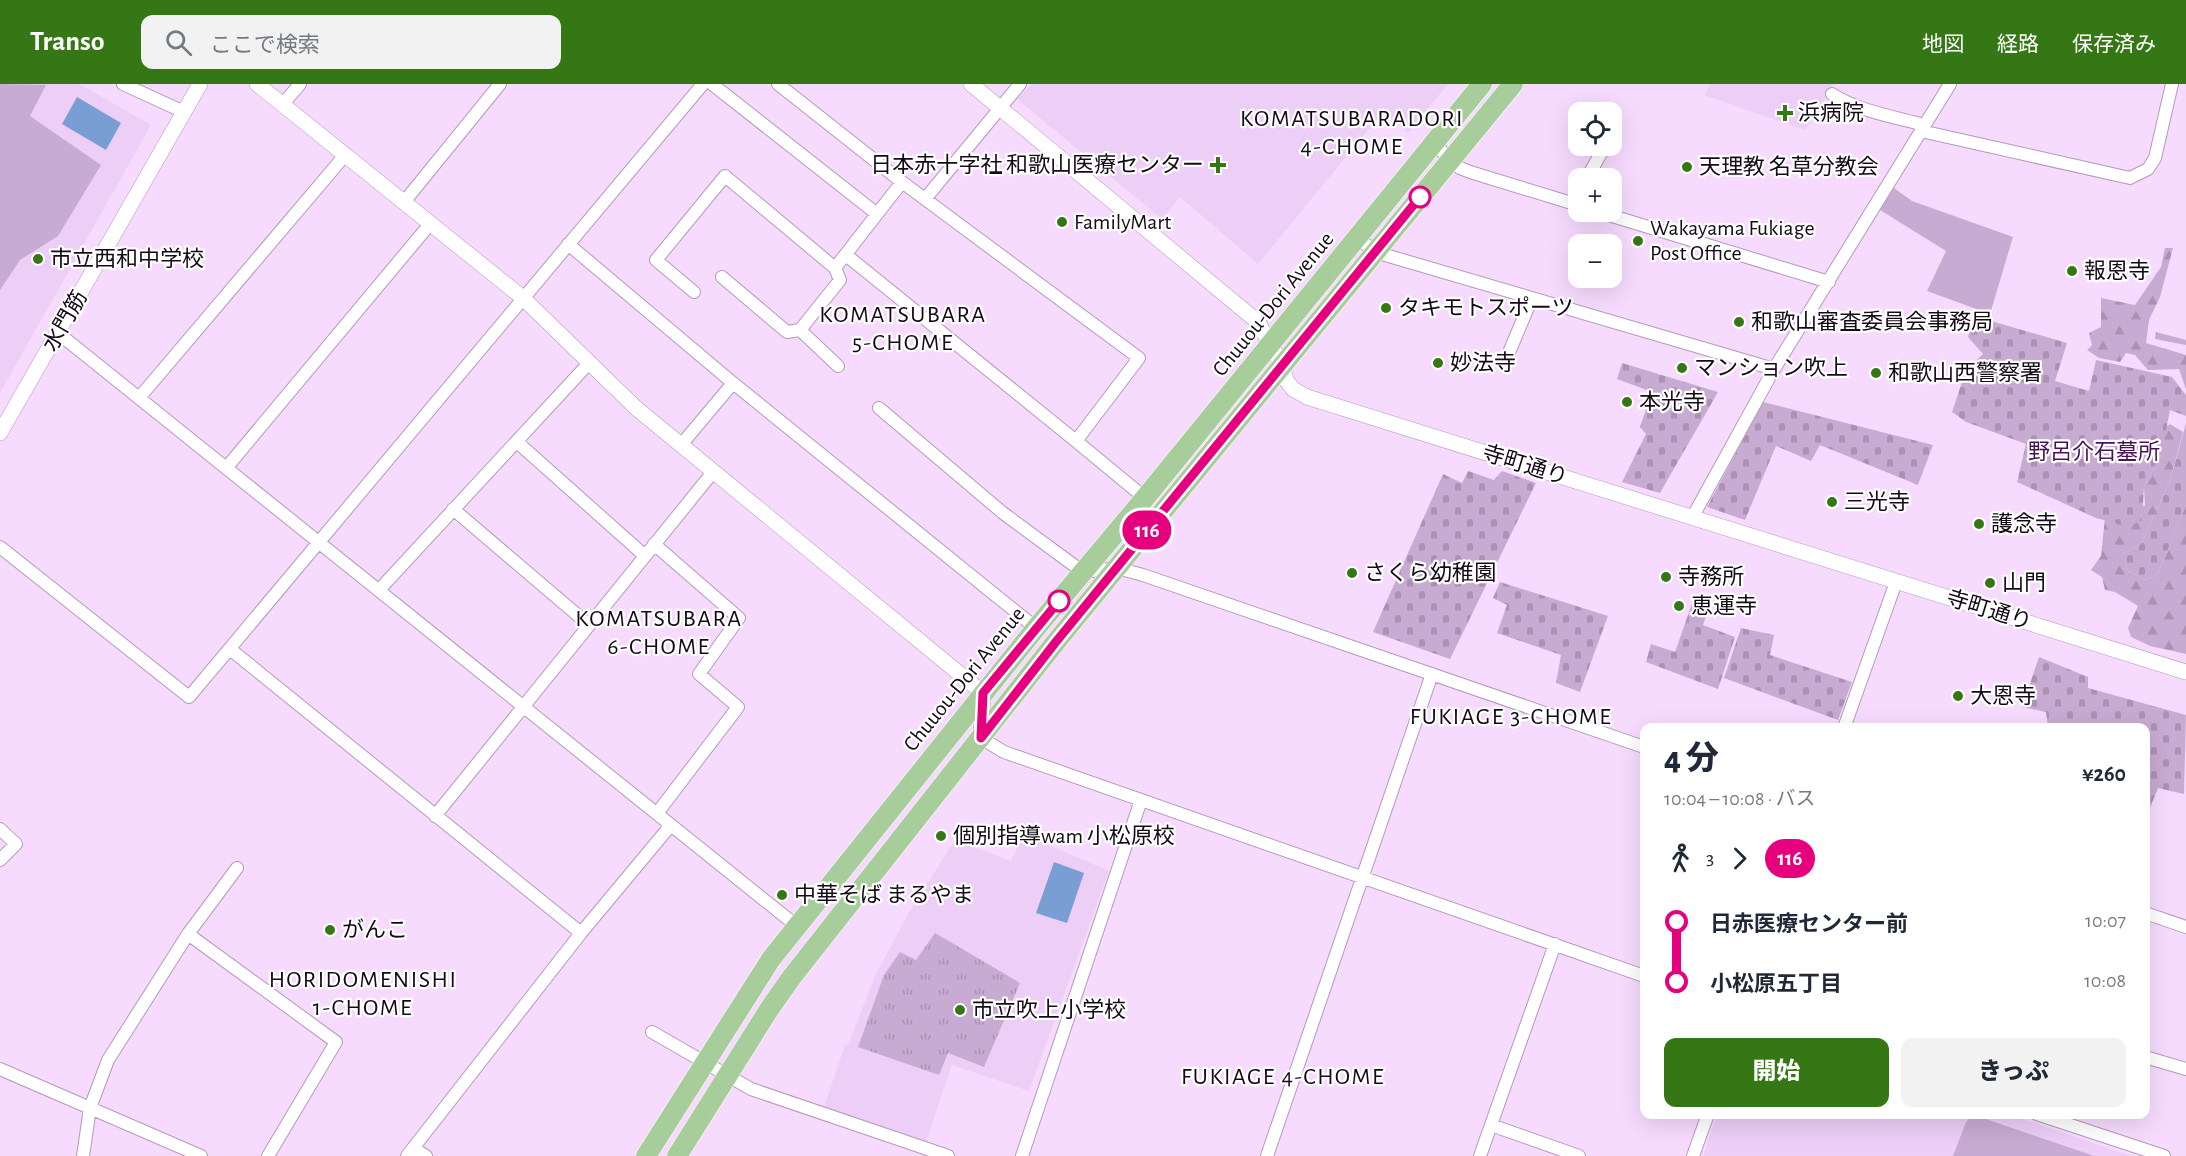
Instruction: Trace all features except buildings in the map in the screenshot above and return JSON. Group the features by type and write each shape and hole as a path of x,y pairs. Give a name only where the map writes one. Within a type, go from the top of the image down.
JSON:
{"highway":[{"name":"Chuuou-Dori Avenue","path":"645,1156 771,959 983,693 1482,84"},
{"name":"Chuuou-Dori Avenue","path":"677,1156 791,978 1117,568 1513,84"}],"street":[{"path":"123,84 184,112"},
{"name":"水門筋","path":"0,433 200,84"},
{"path":"257,84 523,298 636,408 983,693 981,738 1004,752 1640,975"},
{"path":"283,104 300,84"},
{"path":"404,202 500,84"},
{"path":"0,547 189,697 703,84"},
{"path":"712,84 877,214"},
{"path":"778,84 902,182 1139,358 1076,441"},
{"name":"寺町通り","path":"971,84 1257,322 1271,343 1282,365 1286,380 1293,389 1307,397 2186,672"},
{"path":"925,199 1020,84"},
{"path":"1692,518 1774,369 1950,84"},
{"path":"1832,94 1861,107 1923,128 2130,178 2148,169 2155,158 2172,84"},
{"path":"1434,144 1451,160 1470,172 1568,202"},
{"path":"138,398 346,154"},
{"path":"694,292 656,260 724,176 836,268 840,280 800,330 787,332 722,277"},
{"path":"836,268 902,182"},
{"path":"1622,219 1829,282"},
{"path":"227,467 430,224"},
{"path":"1358,238 1375,252 1774,369"},
{"path":"568,244 733,383 1036,628"},
{"path":"846,255 1145,498"},
{"path":"1505,362 1532,298"},
{"path":"800,330 838,366"},
{"path":"58,333 321,541 521,706 658,813 798,927"},
{"path":"379,590 590,362"},
{"path":"681,445 733,383"},
{"path":"879,408 1003,513 1083,572 1117,568 1640,746"},
{"path":"517,442 644,555"},
{"path":"435,816 521,706 713,472"},
{"path":"453,509 588,624"},
{"path":"654,544 739,618 699,674 738,707 658,813"},
{"path":"1846,723 1896,582"},
{"path":"230,649 582,933"},
{"path":"1267,1156 1432,674"},
{"path":"1022,1156 1141,800"},
{"path":"426,1156 410,1152 670,825"},
{"path":"0,829 16,844 0,860"},
{"path":"83,1156 90,1108 108,1060 188,934 237,868"},
{"path":"2150,915 2186,927"},
{"path":"188,934 336,1042 268,1156"},
{"path":"1480,1156 1555,944"},
{"path":"652,1032 751,1089 948,1156"},
{"path":"2150,1058 2186,1069"},
{"path":"0,1068 201,1156"},
{"path":"1694,1156 1706,1119"},
{"path":"2052,1119 2164,1156"},
{"path":"1491,1125 1579,1156"}],"shaded area":[{"name":"市立西和中学校","path":"0,84 79,84 151,125 0,393"},
{"name":"日本赤十字社 和歌山医療センター","path":"1032,84 1448,84 1408,133 1383,112 1258,264 1180,197 1162,219 1017,99"},
{"name":"浜病院","path":"1711,84 1834,84 1805,130 1704,95"},
{"name":"市立吹上小学校","path":"1024,834 1109,871 1029,1091 952,1065 926,1141 824,1107 845,1045 848,1045 875,976 907,916 955,840 1011,861"},
{"path":"1715,1119 2023,1119 2131,1156 1703,1156"}],"green space":[{"path":"0,84 46,85 30,116 101,165 58,236 20,260 0,290"},
{"path":"1894,188 1912,201 2013,237 1990,314 1927,291 1946,251 1880,210"},
{"path":"2165,248 2173,248 2160,297 2149,320 2146,343 2186,355 2186,389 2179,369 2148,370 2135,355 2126,353 2120,362 2099,358 2087,350 2092,345 2089,333 2101,327 2101,298 2135,305 2161,267"},
{"name":"野呂介石墓所","path":"1974,316 2067,343 2055,381 2089,391 2096,360 2172,377 2186,395 2186,416 2170,410 2161,455 2144,486 2142,520 2128,527 2096,518 2017,482 2026,444 1966,422 1952,412 1966,370 1983,354 1968,337"},
{"path":"2156,332 2186,340 2186,345 2155,339"},
{"path":"1622,363 1718,392 1660,493 1622,482 1646,434 1640,427 1652,392 1617,379"},
{"path":"1763,402 1933,445 1918,485 1820,445 1811,461 1776,446 1745,520 1707,507"},
{"name":"野呂介石墓所","path":"2186,423 2186,505 2158,574 2146,580 2128,571 2121,555 2141,544 2170,481"},
{"path":"2170,424 2183,432 2170,481 2141,544 2121,555 2128,571 2146,580 2158,574 2186,505 2186,654 2150,646 2131,637 2128,628 2138,606 2115,592 2105,590 2102,577 2091,570 2101,556 2106,508 2145,506 2144,486 2161,455 2162,430"},
{"path":"1468,471 1494,480 1502,471 1536,483 1450,659 1373,632 1443,474 1462,483"},
{"path":"1500,582 1608,616 1580,692 1556,683 1561,655 1497,633 1507,605 1493,598"},
{"path":"1694,598 1710,605 1703,625 1735,637 1718,689 1646,662 1651,644 1675,652"},
{"path":"1741,628 1774,635 1770,655 1852,682 1838,720 1724,678"},
{"path":"2039,657 2088,677 2088,688 2186,715 2184,794 2158,788 2150,808 2150,723 2047,723 2046,712 2022,707"},
{"path":"935,933 1020,983 984,1067 948,1053 939,1075 858,1047 884,975 900,952 916,960"},
{"path":"1969,1119 1985,1119 2094,1156 1953,1156"}],"water":[{"path":"77,97 121,123 106,150 62,124"},
{"path":"1054,862 1084,873 1067,923 1036,913"}],"bus line":[{"name":"116","path":"1059,601 983,693 981,738 1055,643 1420,197"}],"place":[{"name":"浜病院","path":"1785,113"},
{"name":"日本赤十字社 和歌山医療センター","path":"1218,165"},
{"name":"天理教 名草分教会","path":"1687,167"},
{"name":"FamilyMart","path":"1062,222"},
{"name":"Wakayama Fukiage Post Office","path":"1638,241"},
{"name":"市立西和中学校","path":"38,259"},
{"name":"報恩寺","path":"2072,271"},
{"name":"タキモトスポーツ","path":"1386,308"},
{"name":"和歌山審査委員会事務局","path":"1739,322"},
{"name":"妙法寺","path":"1438,363"},
{"name":"マンション吹上","path":"1682,368"},
{"name":"和歌山西警察署","path":"1876,373"},
{"name":"本光寺","path":"1627,402"},
{"name":"三光寺","path":"1832,502"},
{"name":"護念寺","path":"1979,524"},
{"name":"さくら幼稚園","path":"1352,573"},
{"name":"寺務所","path":"1666,577"},
{"name":"山門","path":"1990,583"},
{"name":"恵運寺","path":"1679,606"},
{"name":"大恩寺","path":"1958,696"},
{"name":"個別指導wam 小松原校","path":"941,836"},
{"name":"中華そば まるやま","path":"782,895"},
{"name":"がんこ","path":"330,930"},
{"name":"市立吹上小学校","path":"960,1010"}],"district":[{"name":"KOMATSUBARADORI 4-CHOME","path":"1352,133"},
{"name":"KOMATSUBARA 5-CHOME","path":"903,329"},
{"name":"KOMATSUBARA 6-CHOME","path":"659,633"},
{"name":"FUKIAGE 3-CHOME","path":"1511,717"},
{"name":"HORIDOMENISHI 1-CHOME","path":"363,994"},
{"name":"FUKIAGE 4-CHOME","path":"1283,1077"}]}
